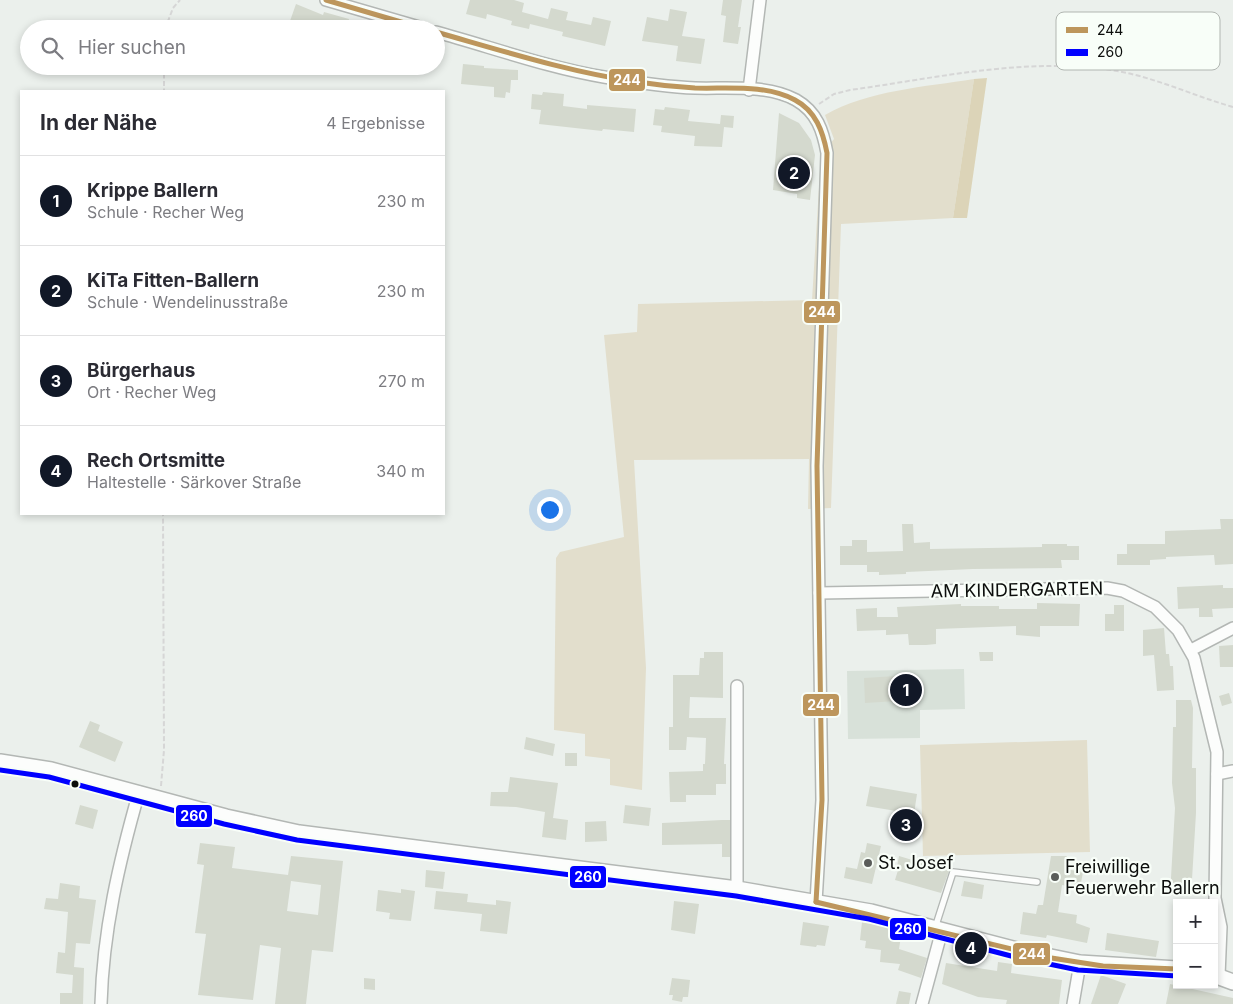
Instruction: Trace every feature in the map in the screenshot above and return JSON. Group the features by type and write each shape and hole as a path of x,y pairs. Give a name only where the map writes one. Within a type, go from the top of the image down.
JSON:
{"main road":[{"path":"0,762 51,770 139,792 226,817 299,833 737,889 871,912 1080,963 1173,969"}],"street":[{"path":"326,0 395,20"},
{"path":"748,90 760,0"},
{"path":"445,34 602,77 693,88 748,90 781,94 796,100 810,111 823,132 826,153 817,466 822,800 816,902"},
{"name":"AM KINDERGARTEN","path":"818,593 1107,588 1123,591 1155,607 1178,630 1191,650 1212,724 1217,752 1215,898 1221,927 1222,978"},
{"path":"1191,650 1233,628"},
{"path":"737,686 737,889"},
{"path":"1217,774 1233,771"},
{"path":"101,1004 106,936 114,886 139,792"},
{"path":"922,1004 938,929"},
{"path":"1073,1004 1080,963"}],"lane":[{"path":"938,929 953,872 1037,882"}],"path":[{"path":"168,20 173,8 180,0"},
{"path":"810,111 834,94 850,90 1016,68 1056,67"},
{"path":"1099,70 1137,76 1233,107"},
{"path":"164,75 164,90"},
{"path":"158,798 164,750 163,515"}],"shaded area":[{"path":"987,78 967,218 953,218 974,79"},
{"path":"974,79 953,218 841,224 831,508 808,509 809,459 634,460 646,668 642,790 610,785 610,759 585,756 585,734 554,730 556,558 560,552 624,537 604,335 637,332 638,304 812,300 821,155 834,139 825,115 860,100 879,95 917,87"},
{"path":"964,669 965,709 920,710 920,738 848,739 847,671"},
{"path":"1087,740 1090,852 923,856 920,745"}],"building":[{"path":"470,0 514,0 524,3 522,12 548,19 551,8 568,12 566,20 591,25 593,17 611,21 605,46 562,36 563,32 530,24 529,29 511,25 512,21 487,14 486,19 466,14"},
{"path":"723,0 742,0 738,27 741,27 738,44 723,42 726,16 721,15"},
{"path":"296,4 323,15 324,12 349,19 349,20 290,20"},
{"path":"670,9 687,12 682,36 705,39 701,64 676,61 678,46 642,41 647,17 668,21"},
{"path":"463,64 484,66 484,68 518,70 518,80 511,80 510,93 506,92 505,98 494,97 494,87 461,84"},
{"path":"543,92 564,94 563,106 587,109 587,105 636,109 634,132 603,129 602,131 539,124 541,110 531,109 532,94 542,95"},
{"path":"665,107 690,110 688,121 720,124 721,115 734,116 733,128 724,127 722,147 694,146 695,136 661,132 662,126 653,125 655,109 664,110"},
{"path":"779,113 799,123 811,140 815,155 810,200 797,198 797,194 773,190"},
{"path":"1220,519 1233,519 1233,564 1215,565 1214,555 1166,557 1166,559 1150,560 1150,565 1117,565 1117,554 1127,554 1127,544 1165,544 1165,531 1221,529"},
{"path":"902,524 913,524 914,543 930,542 930,549 1042,547 1042,544 1067,544 1067,546 1079,546 1079,560 1061,560 1062,568 973,569 879,575 879,572 867,572 867,565 840,565 840,546 852,546 852,540 867,540 867,552 903,551"},
{"path":"1223,585 1223,588 1233,588 1233,608 1212,609 1213,617 1199,617 1199,608 1178,609 1177,587"},
{"path":"1037,603 1080,604 1079,626 1040,626 1040,637 1016,635 1016,626 936,629 936,644 926,645 909,645 908,634 886,635 886,630 857,631 856,609 877,608 877,617 898,617 897,607 961,604 961,606 999,606 999,609 1037,609"},
{"path":"1114,605 1124,605 1124,631 1105,631 1105,614 1114,614"},
{"path":"1164,628 1166,654 1169,654 1170,666 1173,666 1174,690 1157,691 1154,655 1143,656 1143,630"},
{"path":"1233,645 1233,667 1220,667 1219,646"},
{"path":"704,652 723,652 723,698 690,697 689,718 726,718 724,764 726,764 726,784 716,784 716,795 686,795 686,802 670,802 669,772 703,771 703,764 705,764 706,738 687,737 686,750 669,750 669,727 673,727 673,675 699,675 700,658 704,658"},
{"path":"979,652 993,652 993,661 980,661"},
{"path":"896,676 897,701 865,703 864,678"},
{"path":"1229,693 1232,703 1222,706 1219,696"},
{"path":"1176,700 1191,700 1193,708 1192,768 1196,768 1196,813 1191,896 1170,895 1175,808 1172,783 1173,727 1176,727"},
{"path":"90,721 100,725 98,731 123,742 115,762 79,747"},
{"path":"526,737 555,744 553,756 524,749"},
{"path":"565,753 577,753 577,766 565,766"},
{"path":"510,777 558,783 553,818 568,820 566,840 542,837 545,812 516,807 490,806 491,792 508,792"},
{"path":"870,786 917,794 910,840 898,839 902,812 866,806"},
{"path":"80,805 98,810 93,829 75,824"},
{"path":"625,805 651,808 649,826 623,823"},
{"path":"730,820 730,857 722,857 722,844 662,845 662,823"},
{"path":"606,821 607,841 585,842 585,822"},
{"path":"200,843 235,847 232,868 288,875 291,856 343,861 333,952 312,950 306,1004 275,1004 281,948 260,945 253,1000 198,995 206,934 195,933 204,865 197,864","holes":["291,881 321,885 318,915 287,911"]},
{"name":"St. Josef","path":"867,843 881,846 872,884 844,878 846,867 857,869 861,852 865,853"},
{"path":"899,856 949,871 941,893 895,880 899,867 897,867"},
{"path":"1051,856 1067,856 1065,869 1083,872 1080,888 1062,885 1058,912 1077,915 1076,923 1090,928 1087,943 1047,935 1046,938 1020,934 1023,912 1036,914 1038,905 1043,905"},
{"path":"426,870 445,872 443,889 425,887"},
{"path":"964,881 984,885 982,899 961,896"},
{"path":"60,883 80,886 79,898 96,900 90,944 76,943 74,967 84,968 83,1004 60,1004 60,993 72,993 73,975 56,973 58,952 65,953 68,912 44,909 46,898 58,899"},
{"path":"401,889 415,891 411,921 389,919 390,913 376,911 378,890 401,893"},
{"path":"436,891 468,894 467,902 496,905 496,900 511,902 507,934 480,931 482,914 434,909"},
{"path":"674,901 699,904 695,934 671,930"},
{"path":"803,922 829,926 825,946 800,945"},
{"path":"862,922 902,930 899,949 927,958 921,978 898,970 900,964 880,962 881,950 865,948 866,941 860,940"},
{"path":"1107,933 1159,941 1156,957 1105,950"},
{"path":"998,962 1012,964 1011,973 1062,980 1059,1004 1006,1004 1007,1000 978,997 942,984 946,963 997,971"},
{"path":"1101,975 1126,984 1118,1004 1091,1004"},
{"path":"364,978 375,979 375,990 364,989"},
{"path":"672,978 690,980 688,997 683,997 682,1002 672,1000 673,995 669,995"},
{"path":"1170,984 1173,985 1173,989 1192,989 1233,998 1233,1004 1166,1004"},
{"path":"899,991 911,993 909,1004 896,1004"}],"transit line":[{"name":"244","path":"326,0 394,20"},
{"name":"244","path":"445,35 536,60 612,78 695,88 759,89 783,95 795,100 808,110 821,130 827,153 817,466 822,800 816,902"},
{"name":"260","path":"0,770 49,777 224,824 297,840 736,896 869,919 1015,957 1078,970 1173,976"},
{"name":"244","path":"816,902 1045,957 1103,966 1173,969"}],"place":[{"name":"KiTa Fitten-Ballern","path":"794,173"},
{"name":"Krippe Ballern","path":"906,690"},
{"name":"Bürgerhaus","path":"906,825"},
{"name":"St. Josef","path":"868,863"},
{"name":"Freiwillige Feuerwehr Ballern","path":"1055,877"},
{"name":"Rech Ortsmitte","path":"971,948"}]}
